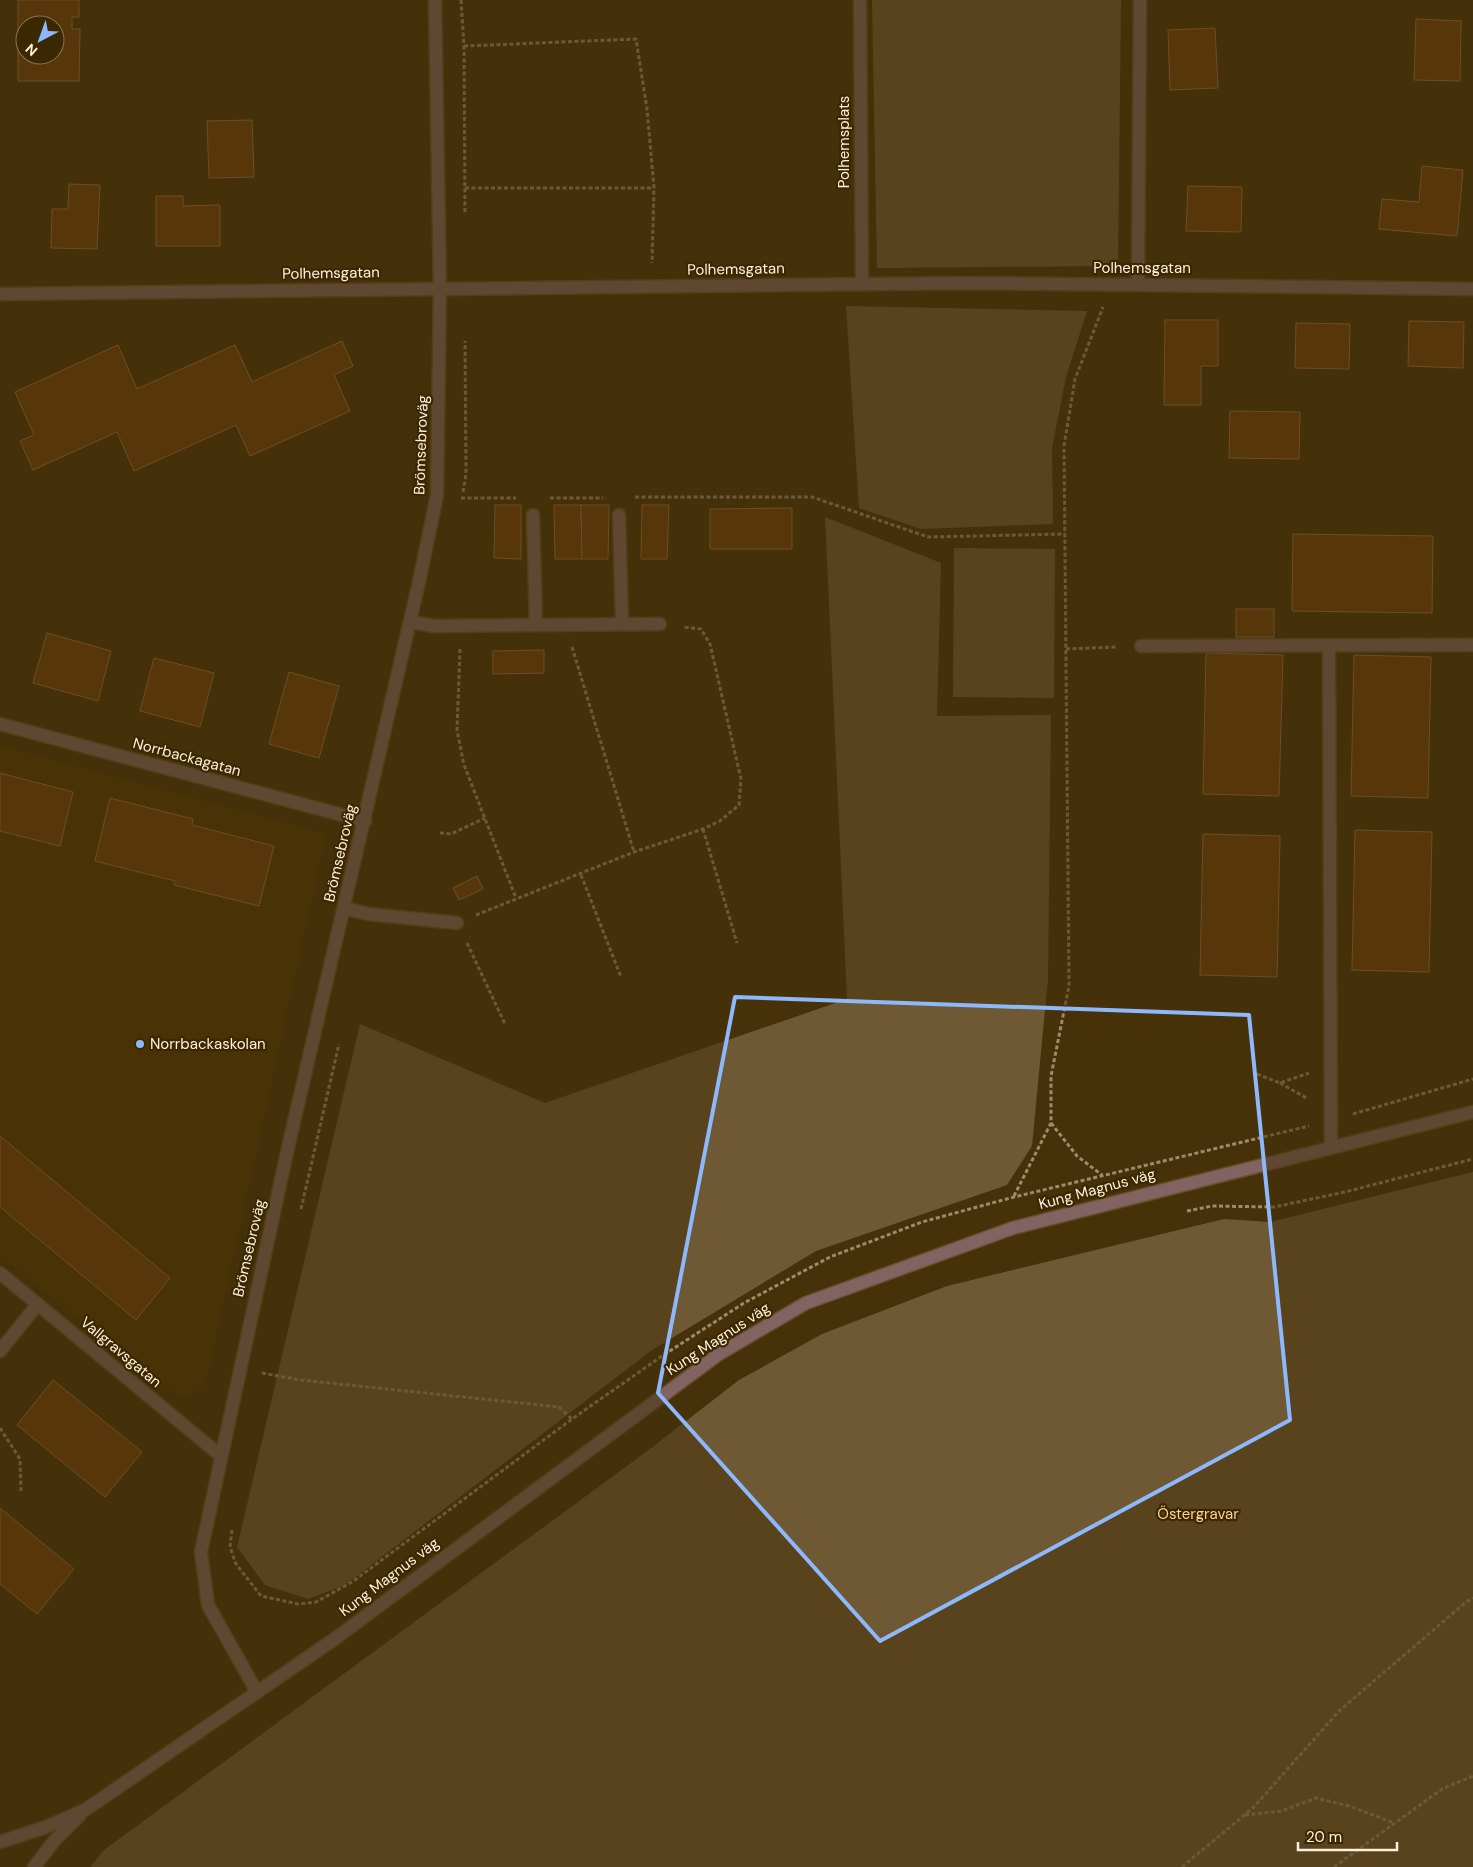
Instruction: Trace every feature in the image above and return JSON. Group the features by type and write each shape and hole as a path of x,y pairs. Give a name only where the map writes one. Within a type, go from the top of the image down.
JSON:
{"street":[{"name":"Brömsebroväg","path":"257,1692 208,1605 201,1552 239,1369 365,821 437,495 440,288 435,0"},
{"name":"Polhemsplats","path":"860,0 862,284"},
{"path":"1138,284 1140,0"},
{"name":"Polhemsgatan","path":"0,294 862,284 1138,284 1473,289"},
{"path":"533,515 536,624"},
{"path":"619,515 622,624"},
{"path":"410,622 434,626 460,624 660,624"},
{"path":"1141,646 1473,645"},
{"path":"1329,646 1331,1147"},
{"name":"Norrbackagatan","path":"0,724 365,821"},
{"path":"344,908 368,914 457,923"},
{"name":"Kung Magnus väg","path":"0,1842 46,1827 85,1810 336,1638 719,1354 806,1303 1013,1228 1473,1112"},
{"name":"Vallgravsgatan","path":"0,1273 221,1456"},
{"path":"0,1351 38,1304"},
{"name":"Kung Magnus väg","path":"34,1867 56,1840 85,1810"}],"path":[{"path":"464,46 636,39 647,109 654,188 651,286"},
{"path":"464,188 654,188"},
{"path":"1014,1197 1051,1123 1051,1076 1069,986 1064,446 1075,379 1104,304 1106,284"},
{"path":"627,498 812,497 928,537 1065,534"},
{"path":"461,498 520,498"},
{"path":"549,498 608,498"},
{"path":"460,624 457,730 464,765 516,898"},
{"path":"566,624 634,852"},
{"path":"505,1024 457,923 516,898 581,875 634,852 703,829 720,821 739,805 741,779 710,644 701,629 660,624"},
{"path":"1066,649 1098,648"},
{"path":"440,832 451,834 485,818"},
{"path":"703,829 737,943"},
{"path":"581,875 621,978"},
{"path":"1257,1074 1280,1083 1331,1066"},
{"path":"1051,1123 1077,1156 1103,1176"},
{"path":"1185,1211 1212,1206 1274,1207 1345,1192 1473,1159"},
{"path":"239,1369 301,1380 559,1407 572,1419"},
{"path":"0,1428 20,1460 21,1491"},
{"path":"1182,1867 1244,1816 1339,1711 1473,1598"},
{"path":"1334,1867 1442,1789 1472,1778"},
{"path":"1244,1816 1281,1811 1316,1798 1349,1806 1394,1823"}],"highlighted area":[{"path":"735,997 1249,1015 1290,1420 880,1641 658,1393"}],"shaded area":[{"name":"Norrbackaskolan","path":"0,746 326,834 205,1386 184,1397 155,1382 0,1255"}],"green space":[{"path":"872,0 1121,0 1118,266 877,268"},
{"path":"846,306 1087,311 1066,377 1052,448 1053,524 921,529 859,508"},
{"path":"825,517 941,563 937,716 1051,715 1048,979 1032,1146 1007,1185 816,1251 652,1350 345,1585 308,1599 265,1585 237,1547 360,1024 545,1103 847,999"},
{"path":"954,548 1055,549 1054,698 953,697"},
{"name":"Östergravar","path":"1473,1172 1473,1867 90,1867 104,1850 646,1452 739,1380 822,1334 947,1286 1224,1219 1270,1222"}],"building":[{"path":"18,0 79,0 79,17 72,17 72,29 80,29 79,81 18,81 18,65 65,65 65,15 18,15"},
{"path":"1416,19 1461,21 1460,81 1414,80"},
{"path":"1215,28 1218,88 1170,90 1168,30"},
{"path":"252,120 254,177 209,178 207,121"},
{"path":"1422,166 1463,170 1457,236 1379,229 1382,199 1419,202"},
{"path":"69,184 100,185 97,249 51,248 52,209 68,209"},
{"path":"1188,186 1242,187 1241,232 1186,231"},
{"path":"156,196 183,196 183,206 220,205 220,246 156,246"},
{"path":"1165,320 1218,320 1218,366 1201,366 1201,405 1164,405"},
{"path":"1409,321 1464,322 1463,368 1408,366"},
{"path":"1296,323 1350,324 1349,369 1295,368"},
{"path":"342,341 353,366 334,375 350,411 250,456 236,425 134,471 117,432 33,470 20,441 34,435 15,392 118,345 137,389 235,345 252,382"},
{"path":"1230,411 1300,412 1299,459 1229,458"},
{"path":"495,505 521,505 521,559 494,558"},
{"path":"554,505 581,505 582,559 555,559"},
{"path":"581,505 609,505 608,559 582,559"},
{"path":"642,505 669,505 667,559 641,559"},
{"path":"792,508 792,549 710,549 710,509"},
{"path":"1293,534 1433,536 1432,613 1292,611"},
{"path":"1236,609 1274,609 1274,637 1236,637"},
{"path":"47,633 111,651 98,701 33,683"},
{"path":"544,650 544,673 493,674 493,651"},
{"path":"1206,653 1283,655 1279,796 1203,794"},
{"path":"1354,655 1431,657 1428,798 1351,796"},
{"path":"154,658 214,673 200,727 140,711"},
{"path":"289,672 339,686 319,758 269,744"},
{"path":"0,773 73,792 60,846 0,831"},
{"path":"110,798 193,819 192,825 274,846 259,906 174,885 175,881 95,861"},
{"path":"1355,830 1432,832 1429,972 1352,970"},
{"path":"1203,834 1280,836 1277,977 1200,975"},
{"path":"477,876 483,889 459,900 453,888"},
{"path":"0,1136 170,1278 136,1320 0,1207"},
{"path":"53,1380 142,1452 105,1497 17,1425"},
{"path":"0,1508 74,1569 37,1614 0,1584"}],"place":[{"name":"Norrbackaskolan","path":"140,1044"}]}
